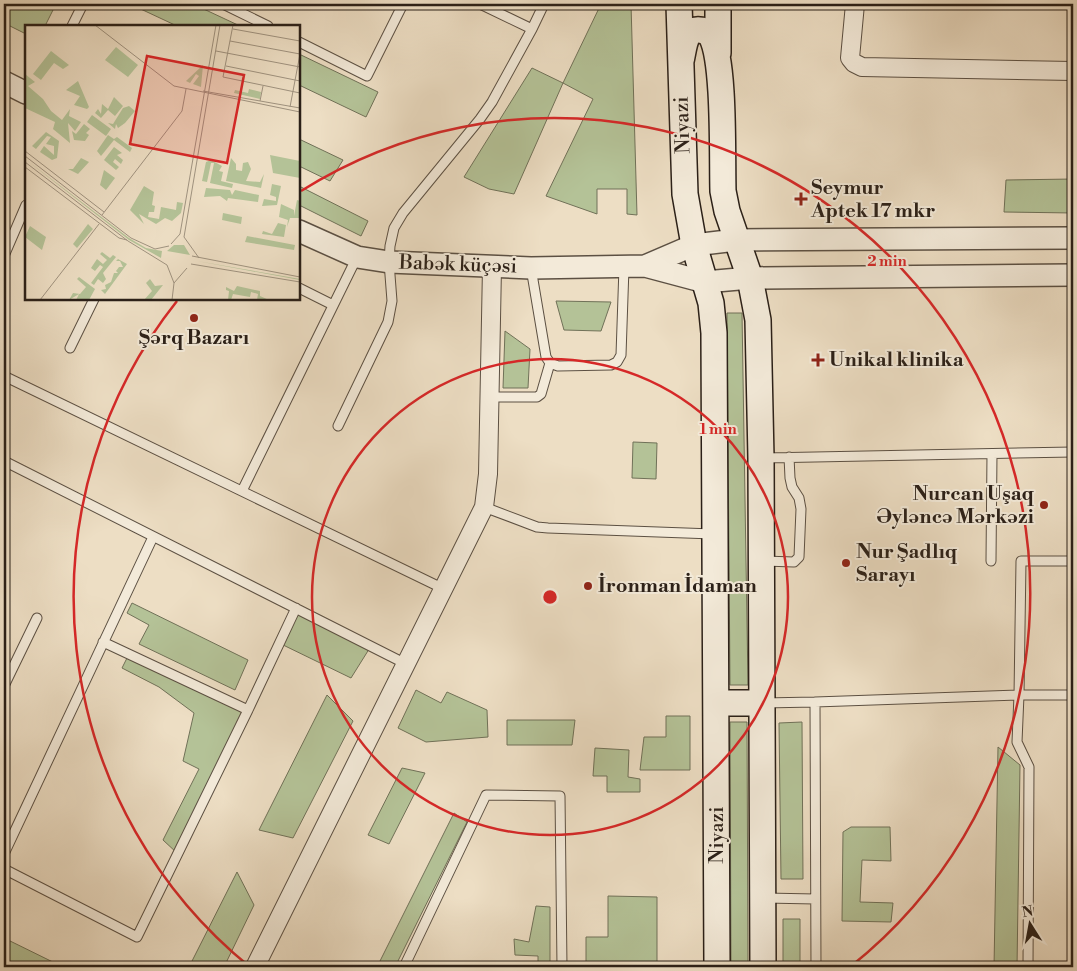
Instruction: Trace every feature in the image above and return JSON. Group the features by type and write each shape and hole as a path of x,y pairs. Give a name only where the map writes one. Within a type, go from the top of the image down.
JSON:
{"main road":[{"name":"Niyazi","path":"679,4 685,194 694,245 705,282 714,333 717,967"},
{"path":"718,4 718,60 723,190 727,211 750,278 758,320 761,458 763,967"},
{"path":"681,61 686,38 692,31 699,30 707,32 711,37 718,60"},
{"path":"717,703 761,703"}],"street":[{"path":"854,4 850,58 854,63 862,67 1073,71"},
{"path":"4,82 25,92"},
{"name":"Babək küçəsi","path":"300,231 357,257 389,262 531,268 645,266"},
{"path":"645,266 694,245 736,240 1073,238"},
{"path":"645,266 705,282 750,278 1073,275"},
{"path":"255,967 484,508 488,474 492,267"}],"lane":[{"path":"72,25 83,4"},
{"path":"224,4 266,25"},
{"path":"300,42 367,76 403,4"},
{"path":"480,4 532,29"},
{"path":"338,426 388,322 392,282 389,262 394,228 403,213 492,102 544,4"},
{"path":"4,256 25,207"},
{"path":"242,491 357,257"},
{"path":"531,268 546,357 550,363 558,366 611,364 617,362 621,355 624,266"},
{"path":"300,288 333,305"},
{"path":"70,348 94,300"},
{"path":"490,397 536,397 541,394 550,363"},
{"path":"4,376 444,589"},
{"path":"761,458 1073,452"},
{"path":"991,561 992,454"},
{"path":"761,561 794,562 799,558 801,509 799,498 792,487 789,457"},
{"path":"4,461 406,664"},
{"path":"484,508 537,527 716,534"},
{"path":"4,854 153,536"},
{"path":"1028,967 1029,767 1018,742 1022,561 1073,561"},
{"path":"4,869 136,936 248,710 296,608"},
{"path":"4,686 37,618"},
{"path":"103,642 248,710"},
{"path":"761,703 1073,695"},
{"path":"815,702 816,967"},
{"path":"404,967 486,795 560,796 562,967"},
{"path":"762,898 815,898"}],"green space":[{"path":"4,4 19,4 33,9 36,4 56,4 46,25 25,25 25,34 4,23"},
{"path":"130,4 193,4 238,25 175,25"},
{"path":"601,4 631,4 637,215 627,214 627,189 597,189 597,214 546,196 593,99 563,83"},
{"path":"300,54 378,92 366,117 300,85"},
{"path":"532,68 563,83 514,194 489,189 464,177"},
{"path":"300,139 343,160 330,181 300,166"},
{"path":"1073,179 1073,213 1004,212 1006,180"},
{"path":"300,187 368,221 361,236 300,206"},
{"path":"556,301 611,302 601,331 564,330"},
{"path":"727,313 742,313 748,685 730,685"},
{"path":"505,331 530,349 528,388 503,388"},
{"path":"633,442 657,443 656,479 632,478"},
{"path":"132,603 248,660 235,690 139,644 149,625 127,613"},
{"path":"296,608 371,646 351,678 279,643"},
{"path":"129,654 248,710 177,853 163,840 199,769 183,761 194,713 159,687 122,668"},
{"path":"416,690 441,703 447,692 487,710 488,737 426,742 398,728"},
{"path":"327,695 353,721 293,838 259,830"},
{"path":"666,716 690,716 690,770 640,770 644,737 666,737"},
{"path":"507,720 575,720 572,745 507,745"},
{"path":"730,722 747,722 748,967 731,967"},
{"path":"802,722 803,879 781,879 779,723"},
{"path":"998,747 1020,765 1017,967 994,967"},
{"path":"595,748 629,750 628,777 640,779 640,792 607,792 607,776 593,776"},
{"path":"402,768 425,773 389,844 368,835"},
{"path":"454,813 467,822 395,967 377,967"},
{"path":"851,827 890,827 891,861 862,860 860,902 893,903 891,922 842,921 843,832"},
{"path":"237,872 254,905 224,967 189,967"},
{"path":"608,896 657,897 657,967 586,967 586,937 608,937"},
{"path":"536,906 550,907 550,967 538,967 538,956 515,955 514,939 529,942"},
{"path":"783,919 800,919 800,967 783,967"},
{"path":"4,938 63,967 4,967"}],"place":[{"name":"Seymur Aptek 17 mkr","path":"801,199"},
{"name":"Şərq Bazarı","path":"194,318"},
{"name":"Unikal klinika","path":"818,360"},
{"name":"Nurcan Uşaq Əyləncə Mərkəzi","path":"1044,505"},
{"name":"Nur Şadlıq Sarayı","path":"846,563"},
{"name":"İronman İdaman","path":"588,586"}]}
